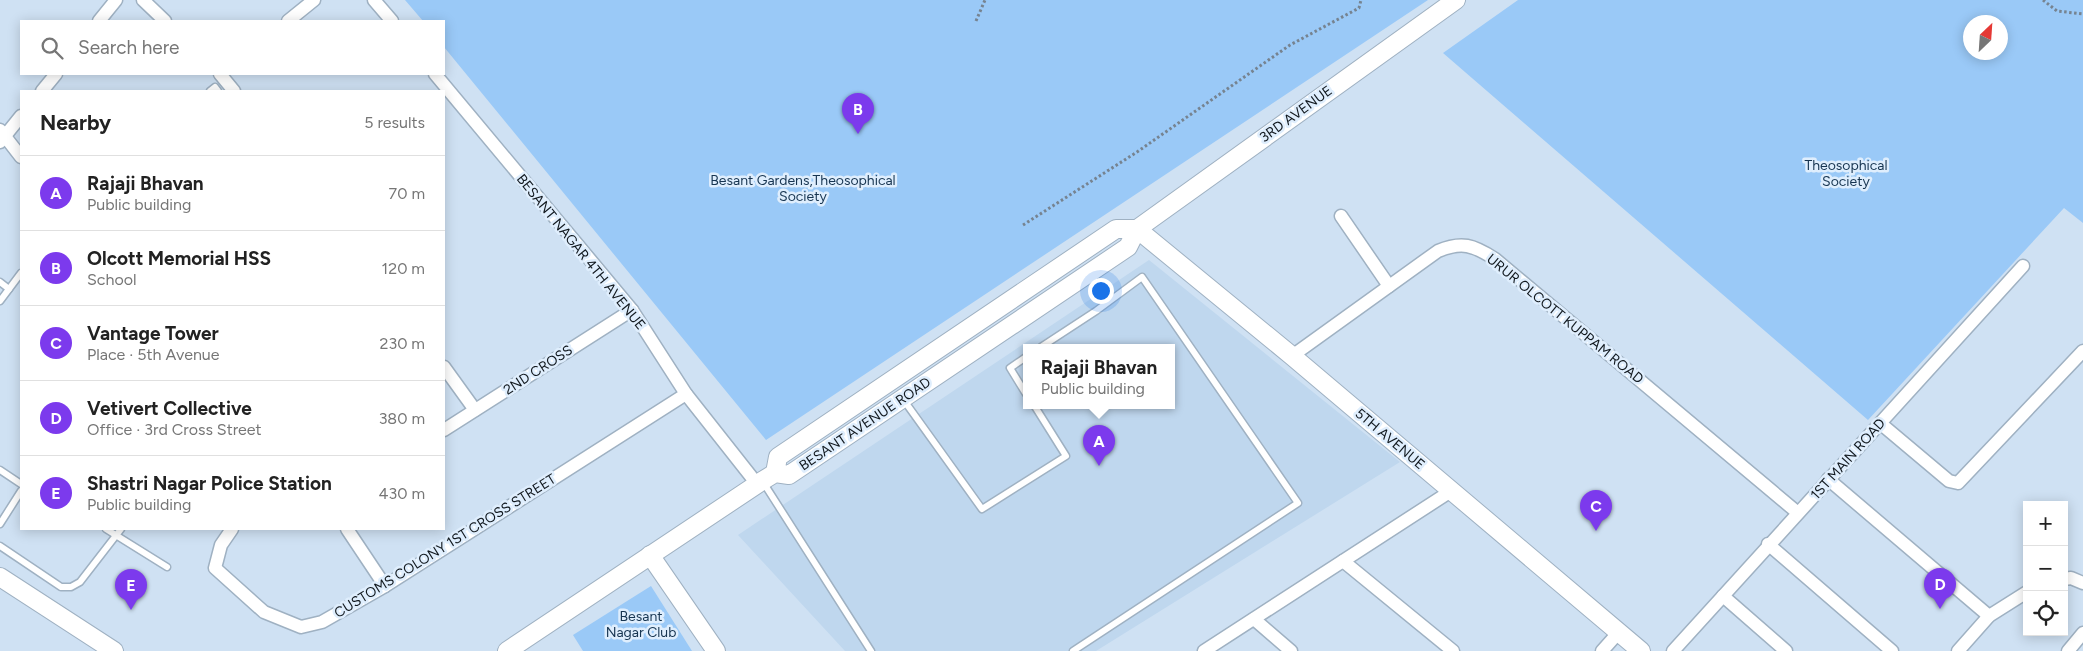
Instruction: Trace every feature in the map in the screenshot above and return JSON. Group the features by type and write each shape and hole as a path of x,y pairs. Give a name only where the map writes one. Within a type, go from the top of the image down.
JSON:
{"main road":[{"name":"3RD AVENUE","path":"1137,229 1456,0"},
{"path":"764,479 778,457 1108,234 1116,229 1137,229"},
{"name":"5TH AVENUE","path":"1137,229 1292,356 1641,651"},
{"name":"BESANT AVENUE ROAD","path":"508,651 764,479 789,475 1128,247 1137,229"},
{"path":"650,555 716,651"},
{"path":"0,577 114,651"}],"street":[{"path":"100,20 116,0"},
{"path":"143,0 164,20"},
{"path":"289,20 314,0"},
{"path":"374,0 391,20"},
{"path":"43,90 55,75"},
{"path":"223,75 233,90"},
{"name":"BESANT NAGAR 4TH AVENUE","path":"436,75 632,310 686,394 764,479"},
{"path":"20,117 2,136 20,157"},
{"path":"1341,216 1389,286"},
{"name":"URUR OLCOTT KUPPAM ROAD","path":"1292,356 1438,251 1461,244 1473,246 1484,252 1798,513"},
{"name":"1ST MAIN ROAD","path":"1673,651 1768,544 2023,266"},
{"name":"2ND CROSS","path":"445,429 632,310"},
{"path":"1880,424 1949,481 1958,483 2083,351"},
{"path":"445,367 475,410"},
{"name":"CUSTOMS COLONY 1ST CROSS STREET","path":"231,530 221,545 215,568 264,612 301,627 322,622 385,586 686,394"},
{"path":"1828,479 1989,616"},
{"path":"1204,651 1451,491"},
{"path":"347,530 385,586"},
{"path":"1768,544 1892,651"},
{"path":"1344,561 1452,651"},
{"path":"2068,578 2083,583"},
{"path":"1958,651 1989,616 2023,595"},
{"path":"1723,596 1786,651"},
{"path":"1254,618 1291,651"},
{"path":"1602,651 1619,632"},
{"path":"2068,651 2083,633"}],"lane":[{"path":"0,301 20,274"},
{"path":"1046,344 1096,311 1142,277 1298,503 1073,651"},
{"path":"0,282 9,289"},
{"path":"1023,359 1010,368 1023,389"},
{"path":"902,399 982,509 1066,456 1037,409"},
{"path":"0,470 20,483"},
{"path":"764,479 871,651"},
{"path":"0,524 20,493"},
{"path":"0,546 61,587 71,587 80,582 119,532 167,567"}],"path":[{"path":"976,21 985,0"},
{"path":"1023,225 1137,152 1290,46 1359,8 1361,0"},
{"path":"2043,0 2057,11 2083,14"}],"shaded area":[{"path":"1149,260 1400,462 1096,651 845,651 738,535 1023,344 1023,409 1175,409 1175,344 1023,344"}],"green space":[{"name":"Besant Gardens,Theosophical Society","path":"405,0 1428,0 766,440 445,48 445,20 422,20"},
{"name":"Theosophical Society","path":"1518,0 2083,0 2083,223 2064,208 1868,420 1443,53"},
{"name":"Besant Nagar Club","path":"651,586 692,651 583,651 573,635"}],"place":[{"name":"Olcott Memorial HSS","path":"858,134"},
{"name":"Rajaji Bhavan","path":"1099,466"},
{"name":"Vantage Tower","path":"1596,531"},
{"name":"Vetivert Collective","path":"1940,609"},
{"name":"Shastri Nagar Police Station","path":"131,610"}]}
